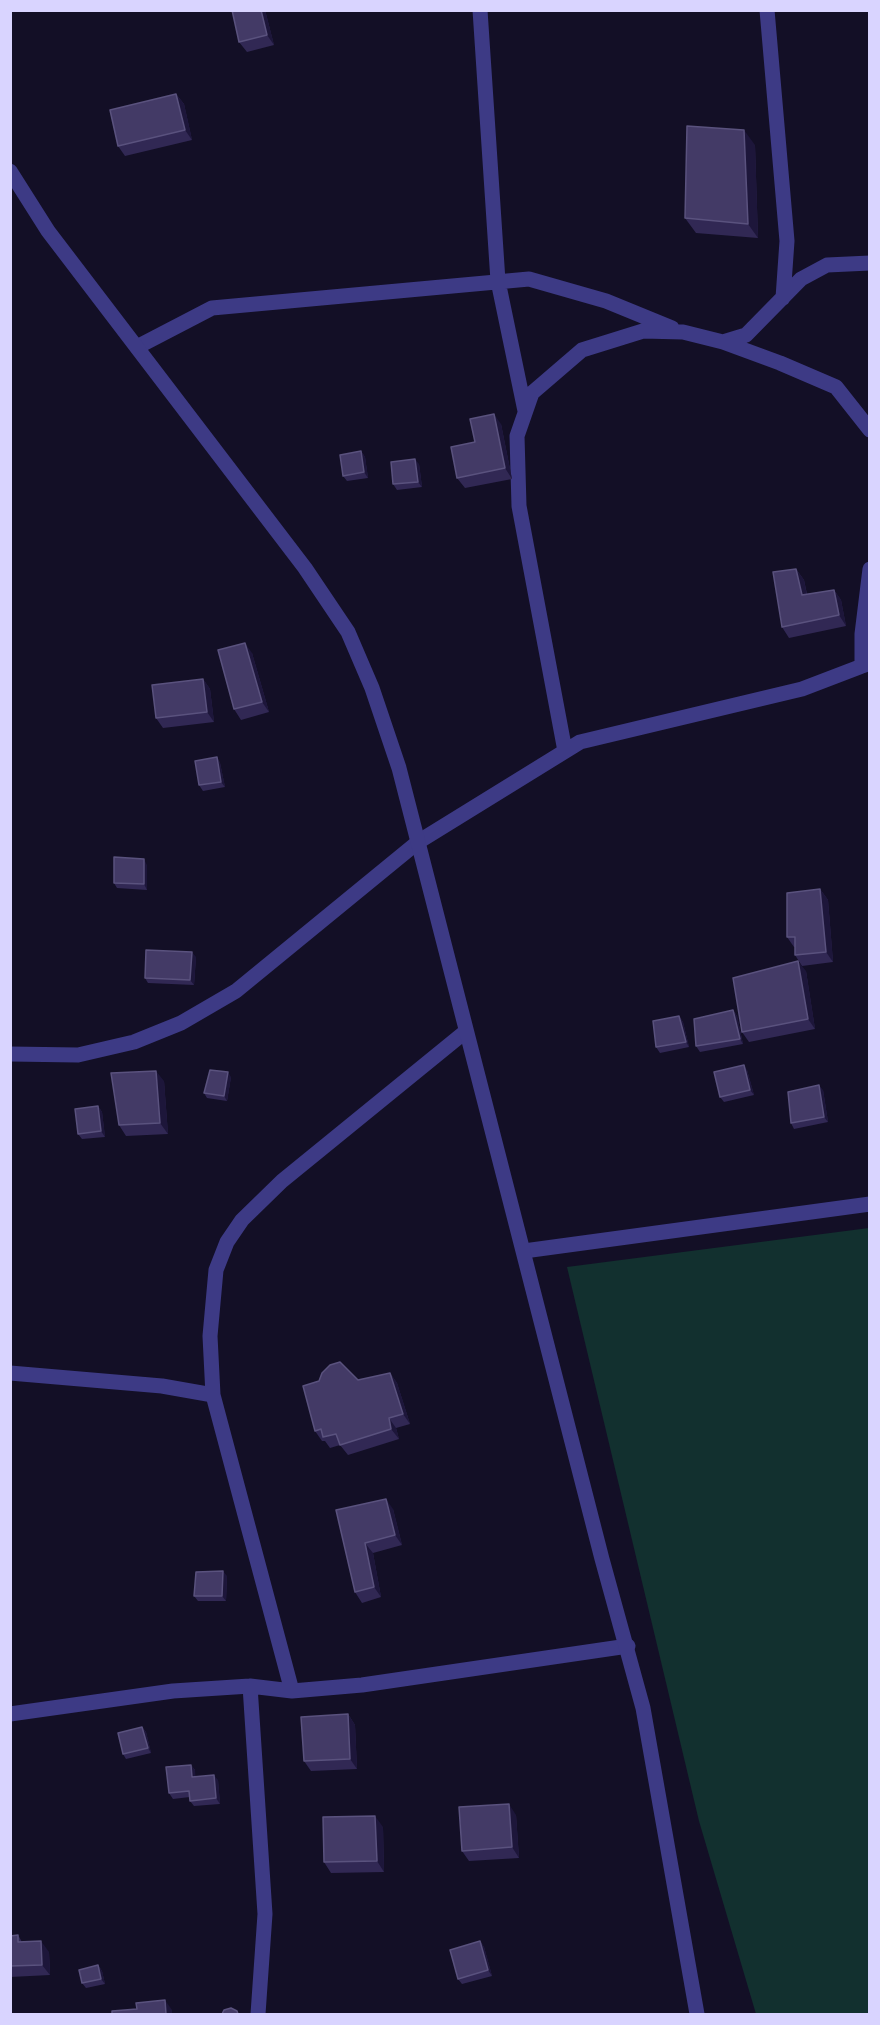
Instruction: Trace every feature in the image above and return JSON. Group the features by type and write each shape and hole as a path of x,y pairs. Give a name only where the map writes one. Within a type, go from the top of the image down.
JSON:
{"street":[{"path":"480,10 498,281 526,414"},
{"path":"767,10 787,241 783,298"},
{"path":"10,171 48,231 305,568 348,632 372,688 399,768 602,1559 644,1708 697,2014"},
{"path":"723,342 746,335 801,279 827,265 870,263"},
{"path":"137,347 212,308 529,279 606,301 682,332 723,342 836,387 870,430"},
{"path":"564,751 519,506 518,436 532,393 582,350 643,331 682,332"},
{"path":"10,1054 78,1055 134,1042 181,1023 236,991 418,842 579,742 802,689 866,664 862,634 870,569"},
{"path":"292,1691 213,1395 210,1336 216,1270 227,1242 242,1220 282,1181 465,1032"},
{"path":"524,1251 870,1204"},
{"path":"10,1373 152,1385 213,1395"},
{"path":"10,1714 173,1691 250,1686 292,1691 362,1685 628,1646"},
{"path":"250,1686 265,1914 258,2014"}],"green space":[{"path":"869,1228 869,2014 756,2014 699,1821 567,1267"}],"building":[{"path":"232,10 261,10 267,35 239,42"},
{"path":"176,94 185,130 118,146 110,110"},
{"path":"687,126 744,130 748,224 685,218"},
{"path":"494,414 505,468 457,478 451,447 475,442 470,419"},
{"path":"361,451 364,472 343,476 340,455"},
{"path":"415,459 418,482 393,484 391,462"},
{"path":"796,569 802,595 834,590 839,615 782,627 773,572"},
{"path":"245,643 262,702 234,709 218,650"},
{"path":"203,679 207,712 156,718 152,685"},
{"path":"217,757 221,782 199,785 195,761"},
{"path":"114,857 144,859 144,884 114,883"},
{"path":"820,889 826,952 795,955 795,937 787,937 787,893"},
{"path":"146,950 192,952 190,980 145,978"},
{"path":"798,961 808,1019 742,1032 733,978"},
{"path":"733,1010 740,1039 696,1046 694,1019"},
{"path":"679,1016 686,1042 656,1047 653,1021"},
{"path":"744,1065 750,1090 720,1097 714,1072"},
{"path":"210,1070 228,1072 224,1096 204,1093"},
{"path":"156,1071 160,1123 119,1125 111,1073"},
{"path":"819,1085 824,1117 791,1123 788,1092"},
{"path":"98,1106 101,1131 78,1134 75,1109"},
{"path":"340,1362 358,1380 390,1373 403,1414 389,1418 391,1429 340,1445 336,1434 323,1437 321,1429 315,1431 303,1386 319,1381 322,1373 330,1365"},
{"path":"386,1499 395,1535 365,1543 374,1587 355,1592 336,1510"},
{"path":"223,1571 222,1596 194,1596 196,1572"},
{"path":"348,1714 350,1759 304,1761 301,1717"},
{"path":"142,1727 148,1748 123,1754 118,1733"},
{"path":"191,1765 192,1777 214,1775 216,1798 190,1801 189,1791 169,1793 166,1767"},
{"path":"509,1804 512,1847 462,1851 459,1807"},
{"path":"375,1816 377,1861 324,1862 323,1817"},
{"path":"18,1935 18,1942 41,1941 42,1965 10,1966 10,1936"},
{"path":"480,1941 488,1970 458,1979 450,1950"},
{"path":"98,1965 101,1979 82,1983 79,1970"},
{"path":"165,2000 166,2014 112,2014 112,2011 137,2009 136,2003"},
{"path":"231,2008 238,2014 222,2014 224,2010"}]}
